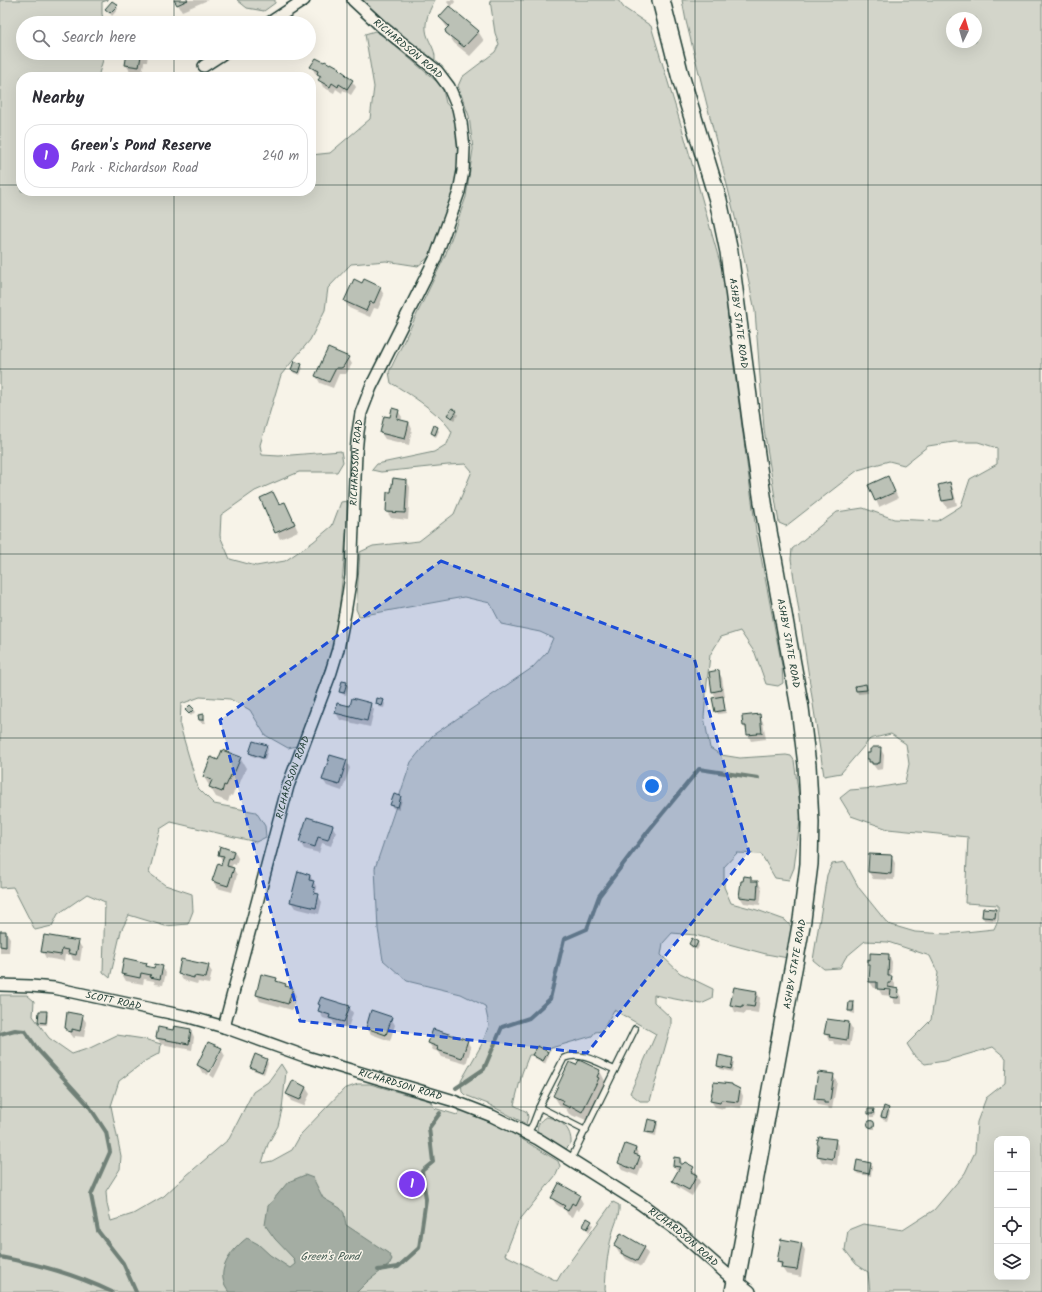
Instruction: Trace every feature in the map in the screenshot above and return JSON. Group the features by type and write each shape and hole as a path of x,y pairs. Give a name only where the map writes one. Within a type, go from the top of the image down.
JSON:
{"main road":[{"name":"ASHBY STATE ROAD","path":"661,0 680,75 718,200 729,252 764,509 800,708 807,758 810,796 809,864 802,920 740,1289"}],"street":[{"path":"280,16 304,0"},
{"name":"RICHARDSON ROAD","path":"352,0 391,35 437,71 449,86 454,96 461,122 464,148 463,171 459,192 435,259 371,387 361,413 356,454 351,576 338,649 331,672 288,786 224,1027 307,1057 451,1100 492,1116 528,1134 571,1159 641,1204 678,1231 740,1289"},
{"path":"204,66 213,60"},
{"name":"SCOTT ROAD","path":"0,986 54,988 189,1017 224,1027"}],"lane":[{"path":"571,1159 635,1029"},
{"path":"528,1134 564,1058 570,1056 582,1056 616,1070"},
{"path":"540,1107 586,1131"}],"highlighted area":[{"path":"441,561 694,658 749,852 587,1053 300,1021 220,720"}],"shaded area":[{"path":"0,0 108,0 102,2 102,16 16,16 16,60 103,60 99,72 16,72 16,196 316,196 316,154 330,153 370,119 374,87 365,34 375,31 382,35 442,86 446,103 454,112 460,148 458,177 447,212 429,257 418,266 386,261 351,264 328,288 325,310 310,340 281,375 260,445 262,455 279,456 341,451 343,462 337,472 299,472 255,491 221,515 220,536 230,559 256,566 285,561 313,542 332,526 341,502 347,501 348,510 336,639 297,746 288,748 265,735 250,710 230,699 200,697 181,704 180,726 198,788 214,804 256,812 265,826 266,837 256,842 171,822 160,829 149,873 165,885 192,894 193,911 188,924 165,926 129,915 121,931 110,978 103,972 105,902 87,894 58,914 52,926 35,930 13,887 0,888"},
{"path":"237,0 275,0 275,3 264,11 247,8"},
{"path":"363,0 435,0 428,14 426,30 434,52 435,60 430,58 378,19"},
{"path":"490,0 618,0 624,8 651,26 684,135 724,277 730,337 756,531 782,666 783,683 778,686 766,684 755,653 740,631 721,637 710,655 704,717 710,748 721,755 740,758 791,756 794,760 801,813 794,868 789,880 775,878 761,854 737,853 724,867 724,887 731,903 785,920 797,933 788,958 766,954 695,935 672,933 663,943 661,955 680,973 713,989 712,999 701,1004 654,995 654,1002 671,1018 671,1026 650,1101 640,1101 630,1093 656,1034 614,1010 602,1031 595,1032 592,1036 551,1048 548,1052 538,1046 532,1055 529,1055 522,1073 514,1105 527,1112 528,1117 526,1124 488,1104 465,1095 462,1092 461,1081 482,1044 489,1025 485,1006 461,994 407,981 383,960 378,929 375,868 411,762 433,735 532,668 547,652 553,638 540,632 501,624 490,603 464,597 359,616 356,609 360,552 373,546 419,541 454,514 472,471 466,464 381,472 372,470 377,464 434,452 447,444 452,432 433,411 391,383 389,372 445,256 466,197 473,149 469,116 458,86 462,77 495,52 499,44 495,33"},
{"path":"682,0 1042,0 1042,1292 870,1292 868,1272 856,1264 845,1250 848,1230 863,1224 903,1230 934,1210 965,1173 975,1152 977,1122 986,1098 1005,1083 1006,1058 993,1047 945,1061 925,1064 914,1055 907,1044 931,1020 938,973 930,956 888,942 865,941 846,957 840,968 824,969 813,960 827,875 832,864 845,862 859,888 888,924 915,932 946,934 994,929 998,920 998,905 965,903 968,837 888,829 851,816 840,798 850,790 876,788 905,783 909,764 906,744 891,734 870,739 841,773 824,776 791,559 792,549 837,512 863,508 894,519 937,521 961,506 970,479 997,464 997,448 978,442 954,442 928,446 904,465 889,461 858,470 786,526 779,523 764,429 755,311 738,229"},
{"path":"0,995 27,995 34,1001 33,1016 49,1038 72,1054 90,1048 117,1035 144,1039 161,1044 160,1053 145,1061 119,1081 111,1106 121,1156 120,1169 106,1191 111,1221 133,1214 164,1196 229,1139 253,1092 268,1082 281,1064 286,1072 282,1109 278,1126 268,1144 262,1163 272,1161 292,1150 301,1134 344,1089 358,1084 370,1084 430,1101 434,1108 457,1115 461,1110 497,1124 558,1161 560,1166 556,1175 518,1222 505,1255 557,1281 613,1202 619,1205 619,1213 610,1242 608,1255 606,1269 606,1292 0,1292"},
{"path":"546,1117 560,1122 567,1129 571,1138 571,1144 566,1149 537,1131 539,1123"}],"water":[{"name":"Green's Pond","path":"305,1175 313,1178 323,1198 340,1208 344,1213 346,1225 388,1253 392,1259 389,1265 368,1281 357,1292 230,1292 225,1285 223,1270 235,1249 247,1238 258,1244 270,1255 290,1268 295,1264 294,1259 275,1239 265,1225 268,1206 288,1182"}],"building":[{"path":"174,0 188,0 177,5"},
{"path":"112,1 118,5 110,13 105,9"},
{"path":"449,6 479,31 464,47 446,33 445,30 449,26 439,17"},
{"path":"316,58 340,68 339,69 346,74 345,75 353,80 347,89 339,84 338,87 332,83 330,87 318,80 321,76 317,74 318,71 310,67"},
{"path":"126,60 140,60 139,67 125,65"},
{"path":"354,279 362,283 364,279 381,287 374,303 370,302 366,311 344,301"},
{"path":"328,348 349,357 343,367 336,368 329,382 315,376"},
{"path":"294,361 302,364 299,373 291,370"},
{"path":"392,408 399,410 397,419 409,422 405,439 380,433 384,416 390,417"},
{"path":"452,408 457,411 452,418 447,415"},
{"path":"434,425 438,427 435,435 431,433"},
{"path":"888,476 895,492 875,501 868,485"},
{"path":"393,478 407,480 405,513 386,512 387,492 391,492"},
{"path":"950,482 954,499 942,501 938,485"},
{"path":"273,492 279,504 285,502 295,524 275,533 260,498"},
{"path":"719,670 721,690 712,692 709,672"},
{"path":"342,681 347,682 344,693 339,692"},
{"path":"866,684 867,690 856,691 855,686"},
{"path":"723,696 725,710 715,712 712,698"},
{"path":"352,698 371,703 367,721 335,713 337,703 350,706"},
{"path":"377,698 384,700 382,706 376,704"},
{"path":"190,705 194,709 189,714 185,710"},
{"path":"204,714 204,720 199,720 198,715"},
{"path":"760,714 762,733 747,735 746,726 743,726 742,716"},
{"path":"253,741 267,745 263,758 249,753"},
{"path":"872,747 881,747 880,763 878,764 872,764 872,762 869,762 869,759 867,759 867,753 870,753 870,749 872,749"},
{"path":"222,750 241,757 233,776 231,775 226,786 224,785 222,792 209,787 212,780 203,777 211,757 218,760"},
{"path":"330,755 347,760 339,785 322,780"},
{"path":"394,794 401,796 398,807 390,805"},
{"path":"307,817 333,825 328,840 318,837 315,847 299,842"},
{"path":"220,846 234,851 232,859 229,858 227,866 234,868 228,886 212,881 218,863 221,865 224,856 218,855"},
{"path":"869,854 892,855 891,874 868,872"},
{"path":"298,871 310,875 309,880 314,881 312,887 315,888 314,893 319,894 316,908 290,902"},
{"path":"744,876 751,877 751,881 758,881 757,899 739,897 741,881 743,881"},
{"path":"983,908 996,909 995,918 982,917"},
{"path":"0,931 6,931 6,947 0,946"},
{"path":"44,935 79,941 76,955 68,953 69,950 62,949 61,955 41,952"},
{"path":"692,938 698,942 695,948 689,944"},
{"path":"870,953 889,954 888,976 892,976 891,983 888,983 888,987 899,989 898,998 890,997 891,990 877,989 877,982 869,982 870,965 868,965 868,959 870,960"},
{"path":"124,958 147,963 146,966 154,968 155,964 163,966 160,979 141,973 140,978 121,974"},
{"path":"181,959 209,965 206,978 194,976 194,978 178,974"},
{"path":"261,974 277,978 276,981 293,988 288,1004 256,995"},
{"path":"734,987 757,991 754,1007 730,1005"},
{"path":"321,997 350,1006 344,1022 329,1018 330,1015 318,1011 320,1005 318,1004"},
{"path":"849,1002 854,1002 853,1011 848,1011"},
{"path":"371,1010 392,1017 386,1035 366,1028"},
{"path":"39,1011 47,1011 46,1023 38,1022"},
{"path":"67,1012 83,1015 80,1031 72,1029 72,1032 67,1031 65,1028"},
{"path":"827,1019 849,1022 847,1040 829,1037 830,1035 824,1034"},
{"path":"174,1026 191,1029 189,1044 156,1038 158,1027 173,1030"},
{"path":"433,1029 468,1040 462,1058 437,1050 438,1047 428,1043"},
{"path":"208,1042 222,1048 210,1072 197,1065"},
{"path":"538,1046 548,1052 543,1061 532,1055"},
{"path":"255,1054 267,1059 262,1072 250,1067"},
{"path":"719,1055 733,1058 731,1069 717,1066"},
{"path":"579,1060 600,1070 597,1077 599,1078 582,1112 571,1106 570,1108 562,1104 564,1101 553,1096 569,1062 576,1065"},
{"path":"818,1072 834,1074 830,1101 828,1103 824,1103 824,1100 814,1099"},
{"path":"293,1080 306,1087 300,1100 286,1094"},
{"path":"714,1082 732,1084 740,1089 738,1102 721,1100 720,1103 710,1101"},
{"path":"884,1106 889,1108 886,1118 881,1117"},
{"path":"868,1109 874,1109 873,1114 868,1114"},
{"path":"648,1119 657,1121 654,1133 645,1132"},
{"path":"871,1120 874,1121 874,1127 871,1128 868,1127 867,1124 868,1121"},
{"path":"819,1137 836,1139 833,1159 817,1156 817,1143"},
{"path":"625,1144 636,1148 634,1154 640,1156 635,1170 618,1163"},
{"path":"674,1157 680,1158 680,1164 685,1162 694,1167 691,1172 697,1175 689,1190 672,1181 680,1167 673,1166"},
{"path":"857,1160 871,1163 869,1174 855,1171"},
{"path":"559,1183 580,1195 575,1205 572,1203 568,1211 563,1208 565,1206 551,1198"},
{"path":"587,1218 592,1221 587,1229 583,1226"},
{"path":"621,1233 645,1247 637,1261 621,1253 622,1251 614,1246"},
{"path":"781,1239 802,1243 797,1270 781,1268 782,1263 777,1262"}],"waterway":[{"path":"456,1088 484,1069 502,1027 529,1018 550,999 564,939 587,929 599,896 649,830 699,769 758,778"},
{"path":"0,1034 15,1030 25,1031 38,1050 89,1106 106,1132 110,1152 91,1195 98,1231 123,1263 136,1292"},
{"path":"378,1270 398,1267 419,1248 426,1199 422,1171 433,1162 429,1128 440,1113"},
{"path":"0,1257 57,1271 84,1280 112,1292"}],"place":[{"name":"Green's Pond Reserve","path":"412,1184"}]}
